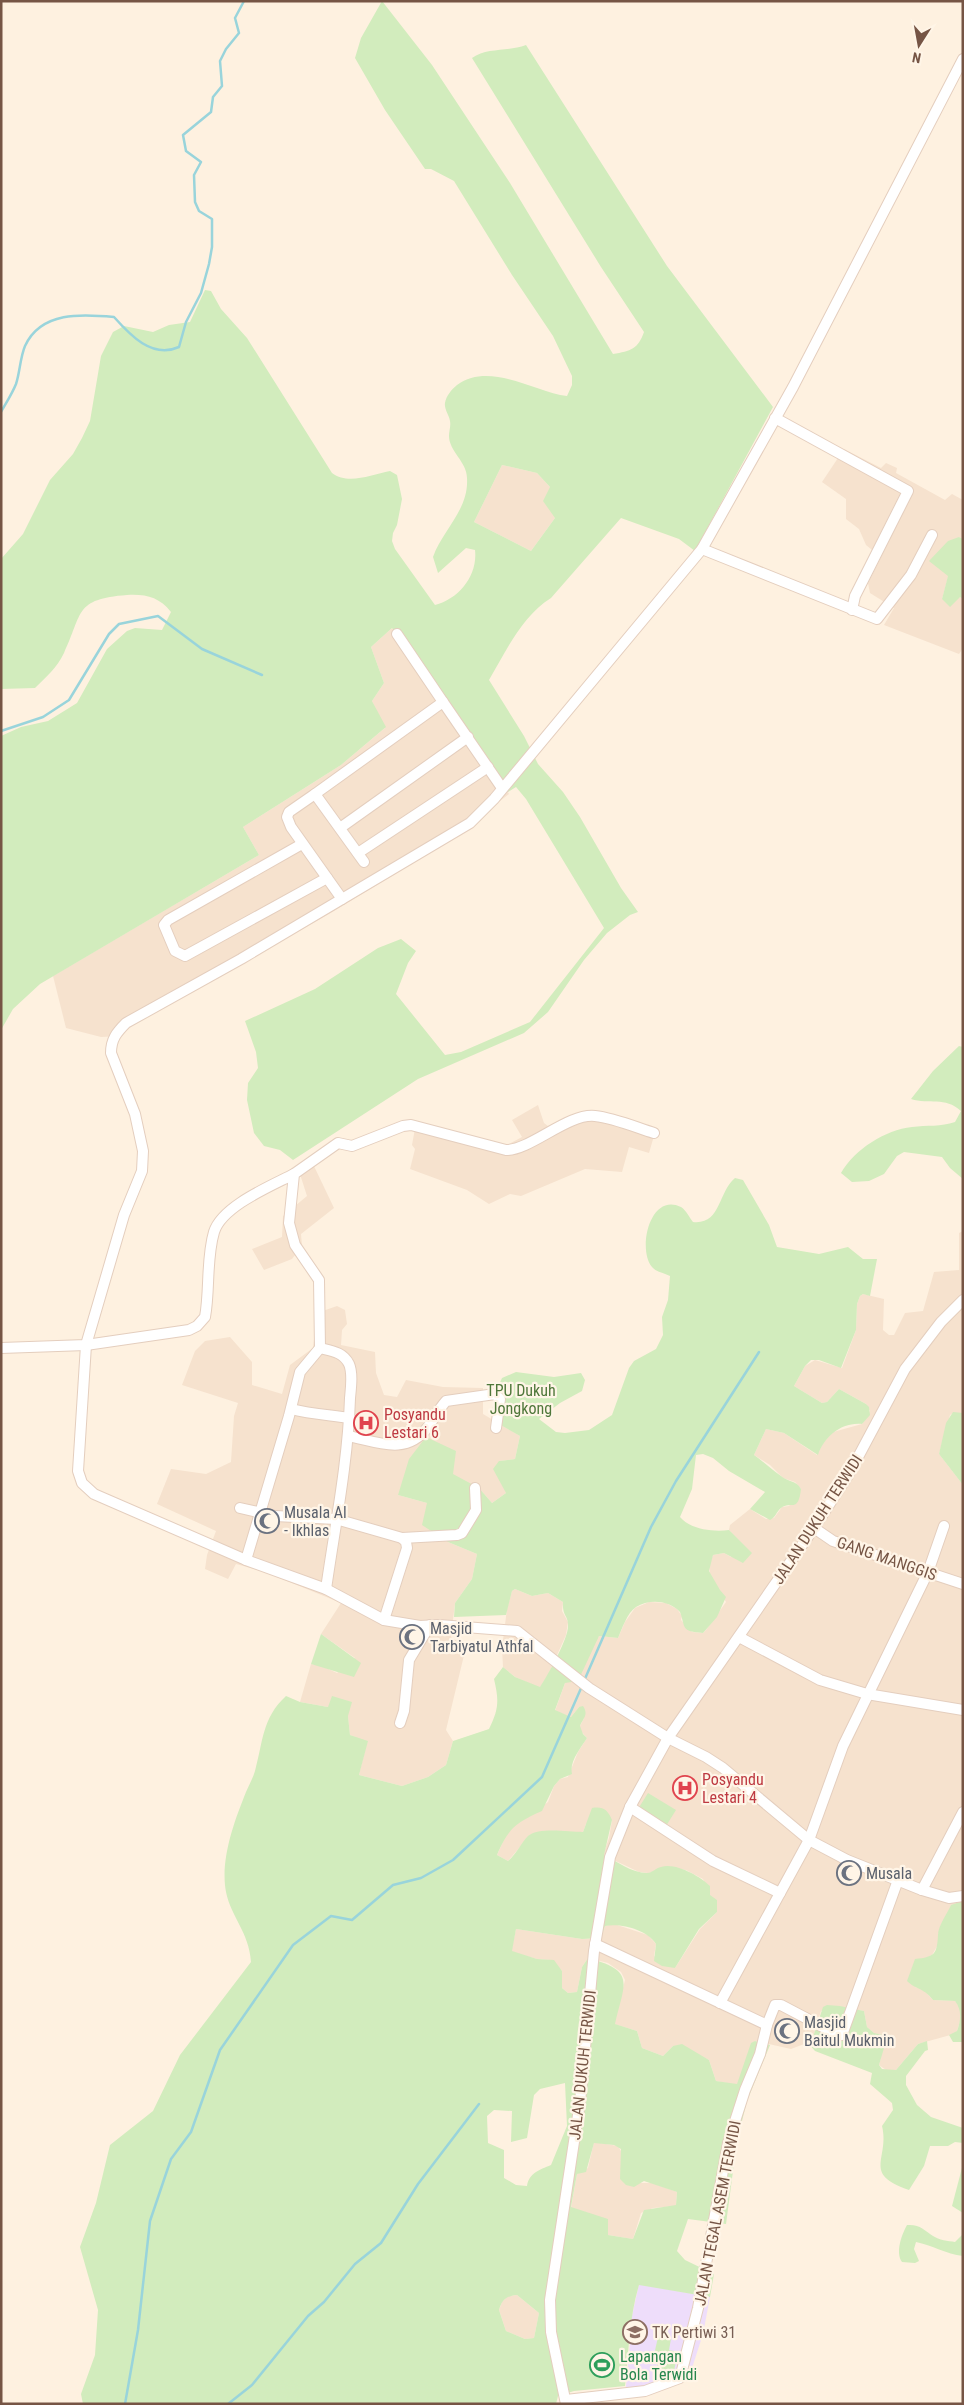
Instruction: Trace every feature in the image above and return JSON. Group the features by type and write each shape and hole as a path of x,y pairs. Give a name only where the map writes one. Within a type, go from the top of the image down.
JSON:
{"street":[{"path":"960,1897 949,1898 922,1890 847,1860 809,1840 723,1768 706,1757 668,1738 589,1688 517,1631 430,1625 420,1626 384,1620 326,1589 246,1560 94,1494 82,1483 78,1472 86,1345 124,1215 142,1171 143,1150 135,1114 111,1053 111,1044 115,1034 126,1023 241,959 470,822 494,799 702,549 775,418 963,60"},
{"path":"775,418 908,491 855,596 852,610"},
{"path":"702,549 877,619 911,575 932,535"},
{"path":"396,634 502,788"},
{"path":"342,899 291,827 287,817 289,812 443,702"},
{"path":"340,828 468,737"},
{"path":"315,794 361,857 488,767"},
{"path":"302,844 168,920 164,926 175,951 185,956 327,878"},
{"path":"1,1348 86,1345 189,1330 197,1326 205,1317 212,1244 218,1223 228,1212 294,1174 338,1143 352,1146 403,1126 411,1125 506,1150 516,1149 567,1123 594,1116 654,1133"},
{"path":"246,1560 291,1409 300,1372 320,1348 318,1280 295,1245 289,1223 294,1174"},
{"name":"JALAN DUKUH TERWIDI","path":"566,2402 551,2332 550,2300 580,2102 595,1944 610,1857 630,1807 668,1738 814,1528 848,1474 905,1369 942,1322 963,1300"},
{"path":"320,1348 338,1352 348,1363 351,1381 348,1436 326,1589"},
{"path":"348,1436 400,1446 427,1428 446,1401 494,1394 500,1399 496,1428"},
{"path":"291,1409 312,1415 319,1413 350,1418"},
{"path":"240,1508 291,1518 314,1516 336,1519 402,1538 457,1535 462,1533 476,1510 475,1488"},
{"path":"720,2003 809,1840 843,1746 928,1572 944,1526"},
{"name":"GANG MANGGIS","path":"814,1528 833,1541 963,1584"},
{"path":"384,1620 407,1548 406,1542 402,1538"},
{"path":"400,1724 404,1711 409,1660 430,1625"},
{"path":"739,1637 820,1680 867,1694 963,1710"},
{"path":"630,1807 713,1861 780,1893"},
{"path":"922,1890 963,1812"},
{"path":"595,1944 767,2025 775,2004 778,2004 838,2034 844,2032 898,1880"},
{"name":"JALAN TEGAL ASEM TERWIDI","path":"566,2402 646,2392 680,2378 698,2308 728,2144 745,2090 760,2054 767,2025"}],"shaded area":[{"path":"844,449 881,468 886,463 897,468 896,473 945,500 952,494 963,500 963,539 959,537 942,599 960,597 963,599 963,648 959,654 884,625 894,608 870,593 868,583 881,557 866,545 859,529 846,519 846,499 822,482"},
{"path":"502,465 537,473 550,487 555,518 531,551 474,522"},
{"path":"392,628 493,765 509,794 443,845 329,914 131,1026 122,1036 101,1037 66,1028 53,976 259,855 243,827 341,765 385,728 372,701 384,683 371,647"},
{"path":"538,1105 544,1123 548,1126 576,1116 656,1129 649,1153 629,1147 622,1172 585,1169 521,1196 510,1194 489,1204 467,1190 410,1169 415,1149 412,1145 416,1123 505,1146 522,1137 512,1120"},
{"path":"313,1164 334,1208 301,1234 302,1246 292,1259 264,1270 252,1249 282,1237 283,1216 307,1196 299,1171"},
{"path":"963,1231 963,1413 953,1413 950,1415 939,1454 963,1485 963,1901 947,1914 938,1935 939,1943 932,1955 924,1960 919,1959 915,1987 923,1989 933,2000 955,2001 960,2007 961,2018 957,2031 954,2034 918,2044 896,2070 886,2070 879,2065 881,2057 874,2033 867,2027 864,2011 836,2006 821,2011 812,2041 791,2049 755,2041 737,2085 716,2081 709,2060 673,2046 663,2056 642,2048 637,2031 614,2024 625,1980 621,1972 608,1963 588,1958 582,1967 577,1992 568,1993 562,1988 562,1971 550,1960 537,1959 511,1952 516,1929 582,1939 601,1938 605,1926 614,1924 648,1935 656,1944 654,1956 675,1968 700,1929 717,1912 703,1879 686,1870 673,1868 648,1873 639,1872 603,1855 609,1838 612,1820 586,1824 583,1832 531,1834 508,1861 497,1855 507,1833 517,1823 548,1802 554,1786 560,1779 568,1777 578,1752 587,1738 580,1730 584,1718 579,1707 571,1717 555,1711 565,1683 599,1636 618,1638 625,1622 635,1608 649,1602 666,1603 677,1609 682,1616 681,1620 692,1632 703,1633 706,1630 726,1602 710,1574 709,1566 713,1555 724,1553 731,1557 735,1537 729,1530 730,1525 750,1509 766,1519 774,1518 782,1507 789,1506 801,1489 795,1482 783,1478 770,1465 754,1455 766,1429 784,1433 817,1455 823,1443 833,1432 862,1424 870,1411 866,1404 839,1389 827,1402 822,1403 794,1386 805,1366 815,1360 842,1368 856,1330 857,1304 860,1296 863,1294 884,1299 883,1330 889,1335 894,1335 905,1313 923,1311 934,1272 959,1270 959,1233"},
{"path":"337,1306 345,1310 347,1324 342,1330 341,1345 375,1352 376,1373 384,1395 397,1397 406,1380 443,1387 483,1388 483,1414 520,1436 515,1459 499,1461 506,1493 492,1503 479,1488 398,1495 427,1503 448,1542 477,1554 472,1579 455,1603 451,1637 466,1647 446,1730 453,1741 446,1765 428,1777 402,1786 359,1775 367,1742 350,1735 348,1716 328,1707 300,1702 311,1664 322,1666 337,1673 355,1658 321,1634 341,1603 265,1572 236,1564 228,1579 205,1569 207,1555 216,1531 157,1504 171,1469 206,1474 231,1462 234,1416 238,1403 182,1385 195,1351 205,1341 230,1337 252,1362 252,1385 282,1394 290,1365 313,1348 317,1313"},
{"path":"515,1589 532,1596 548,1593 563,1602 562,1611 568,1622 566,1635 540,1688 515,1677 503,1667 502,1648 507,1609 512,1591"},
{"path":"594,2142 618,2146 640,2183 653,2183 677,2192 676,2206 653,2208 641,2213 633,2239 608,2235 571,2208 577,2174 588,2168"},
{"path":"639,2284 710,2297 703,2334 692,2368 675,2384 625,2397 630,2344 628,2334"},
{"path":"517,2295 539,2313 534,2338 525,2339 506,2331 499,2310 502,2302 508,2296"}],"green space":[{"path":"382,1 432,65 510,183 613,354 625,352 636,346 644,332 601,267 472,58 484,52 526,45 667,266 773,407 695,551 679,539 621,518 551,598 531,614 508,646 489,680 524,736 538,764 563,792 580,817 621,888 638,912 630,915 607,933 584,960 548,1012 524,1033 418,1079 293,1160 280,1150 264,1146 254,1133 247,1100 248,1083 258,1068 256,1052 245,1021 315,989 378,948 401,939 416,951 408,963 396,994 445,1055 461,1052 530,1022 604,928 526,799 516,787 508,792 493,765 392,628 371,647 384,683 372,701 386,727 341,765 243,827 259,855 40,984 13,1009 1,1030 1,736 21,727 48,721 77,703 107,649 127,631 135,628 162,630 171,612 157,600 140,595 127,595 97,600 83,610 58,663 35,688 1,689 1,559 23,534 50,480 73,454 82,438 90,421 101,356 113,332 124,326 153,332 169,325 190,322 205,290 211,291 221,309 247,338 332,473 338,477 352,479 390,471 397,475 402,499 392,541 395,549 435,605 452,597 465,585 473,568 475,550 466,548 438,573 433,557 437,547 460,510 467,489 466,472 450,441 450,421 445,405 447,398 457,385 470,378 483,376 512,380 567,396 572,385 572,376 553,336 512,275 454,181 431,169 425,169 385,110 355,58 361,38","holes":["502,465 537,473 550,487 543,501 555,518 531,551 474,522"]},
{"path":"959,537 963,539 963,599 960,597 950,607 942,599 948,576 929,561 948,541"},
{"path":"959,1046 963,1047 963,1179 950,1168 942,1157 904,1152 897,1156 884,1174 869,1181 852,1182 841,1173 862,1149 891,1132 918,1126 944,1125 955,1122 961,1111 955,1106 943,1102 911,1099 933,1071"},
{"name":"TPU Dukuh Jongkong","path":"735,1178 743,1180 769,1225 777,1247 819,1254 848,1247 863,1259 877,1259 870,1296 863,1294 860,1296 857,1304 856,1330 841,1368 819,1360 811,1360 805,1366 794,1386 822,1403 827,1402 839,1389 866,1404 869,1407 870,1415 862,1424 847,1425 834,1432 824,1442 818,1455 784,1433 766,1429 754,1455 784,1478 797,1484 801,1489 800,1497 796,1504 781,1508 770,1520 750,1509 765,1492 729,1471 713,1458 703,1454 696,1455 692,1489 680,1517 690,1525 703,1529 729,1530 752,1553 743,1563 724,1553 713,1555 709,1571 726,1597 717,1617 703,1633 687,1630 680,1612 675,1608 665,1603 653,1602 641,1604 630,1613 618,1638 599,1636 578,1681 565,1683 555,1710 571,1717 579,1707 583,1706 585,1712 580,1726 587,1738 572,1764 572,1774 560,1779 554,1786 542,1811 525,1819 509,1832 497,1855 508,1861 528,1836 533,1833 554,1831 583,1832 592,1808 602,1808 607,1811 612,1820 604,1855 630,1869 641,1872 649,1873 667,1866 680,1868 700,1878 710,1886 710,1895 717,1900 717,1912 699,1929 675,1968 662,1966 654,1961 656,1944 647,1935 634,1929 612,1925 605,1926 601,1938 582,1939 516,1929 512,1951 537,1959 554,1960 562,1971 562,1988 568,1993 577,1992 582,1967 588,1958 614,1968 623,1980 623,1989 615,2024 637,2031 642,2048 663,2056 673,2046 682,2044 709,2060 716,2081 737,2084 751,2043 755,2041 770,2045 747,2101 737,2141 726,2224 688,2219 677,2251 685,2260 714,2274 710,2297 639,2285 631,2322 625,2386 574,2391 558,2396 556,2404 83,2404 81,2394 95,2355 98,2310 80,2247 96,2203 110,2145 153,2111 180,2055 251,1962 250,1951 244,1933 228,1901 225,1867 229,1841 241,1804 254,1774 264,1731 272,1713 286,1696 300,1702 328,1707 332,1696 352,1702 348,1716 350,1735 368,1741 359,1775 402,1786 428,1777 446,1765 453,1741 489,1729 495,1716 497,1704 494,1679 503,1667 515,1677 540,1687 565,1639 568,1622 563,1610 563,1602 548,1593 532,1596 515,1589 512,1591 506,1615 454,1617 455,1603 472,1579 477,1554 448,1542 422,1525 427,1503 398,1495 409,1459 426,1437 456,1451 453,1474 479,1488 492,1503 506,1493 493,1469 499,1461 515,1459 520,1436 499,1424 496,1391 502,1378 516,1372 554,1377 581,1373 585,1380 582,1391 560,1403 539,1419 556,1432 565,1433 589,1430 612,1415 629,1368 634,1361 656,1349 663,1335 662,1317 668,1300 670,1276 654,1269 648,1259 646,1236 654,1215 661,1208 670,1205 683,1208 693,1222 702,1222 714,1213 729,1184","holes":["565,2083 567,2126 551,2165 532,2175 527,2186 516,2185 504,2178 504,2150 488,2143 487,2116 494,2110 512,2111 511,2142 527,2138 534,2095 540,2089","594,2143 614,2145 621,2149 620,2179 626,2185 634,2187 644,2181 677,2192 676,2205 644,2210 633,2239 608,2235 608,2219 571,2207 577,2174 586,2172","517,2295 539,2313 534,2338 525,2339 506,2331 499,2310 505,2299"]},
{"path":"953,1412 963,1413 963,1485 939,1454 946,1423"},
{"path":"321,1634 361,1663 354,1677 311,1664"},
{"path":"648,1793 676,1810 666,1826 638,1809"},
{"path":"963,1901 963,2042 953,2042 949,2035 957,2031 960,2019 959,2008 955,2001 933,2000 926,1993 907,1981 915,1959 931,1956 936,1950 939,1928 951,1905"},
{"path":"827,2005 864,2011 867,2027 874,2033 883,2035 884,2048 879,2065 882,2069 896,2070 918,2044 927,2041 928,2050 925,2051 906,2076 906,2085 917,2105 931,2117 963,2128 963,2143 955,2142 948,2146 930,2146 924,2166 909,2190 894,2184 881,2171 882,2126 893,2110 892,2103 870,2084 872,2073 815,2051 808,2043 812,2040 823,2007"},
{"path":"963,2164 963,2213 952,2206"},
{"path":"907,2225 919,2226 935,2237 955,2242 963,2234 963,2256 916,2242 914,2249 919,2261 915,2263 902,2262 899,2248"},
{"path":"658,2337 671,2339 669,2350 678,2352 674,2371 657,2368 659,2356 654,2355"}],"waterway":[{"path":"1,412 16,384 25,346 41,326 52,321 64,317 89,315 114,317 134,338 151,348 169,350 179,347 186,322 201,293 212,247 212,219 199,211 195,202 194,175 201,162 186,151 183,135 211,112 213,97 222,86 220,61 226,49 239,33 235,18 244,1"},
{"path":"1,731 43,717 69,700 109,634 119,624 158,616 202,649 262,675"},
{"path":"584,1681 651,1527 676,1481 759,1352"},
{"path":"125,2404 138,2330 150,2221 171,2159 191,2132 220,2050 293,1945 331,1916 352,1920 393,1885 421,1878 453,1860 542,1777 582,1686"},
{"path":"228,2404 252,2385 308,2316 324,2302 355,2264 381,2243 418,2184 479,2104"}],"place":[{"name":"Posyandu Lestari 6","path":"366,1423"},
{"name":"Musala Al - Ikhlas","path":"267,1521"},
{"name":"Masjid Tarbiyatul Athfal","path":"412,1637"},
{"name":"Posyandu Lestari 4","path":"685,1788"},
{"name":"Musala","path":"849,1873"},
{"name":"Masjid Baitul Mukmin","path":"787,2031"},
{"name":"TK Pertiwi 31","path":"635,2332"},
{"name":"Lapangan Bola Terwidi","path":"602,2365"}]}
